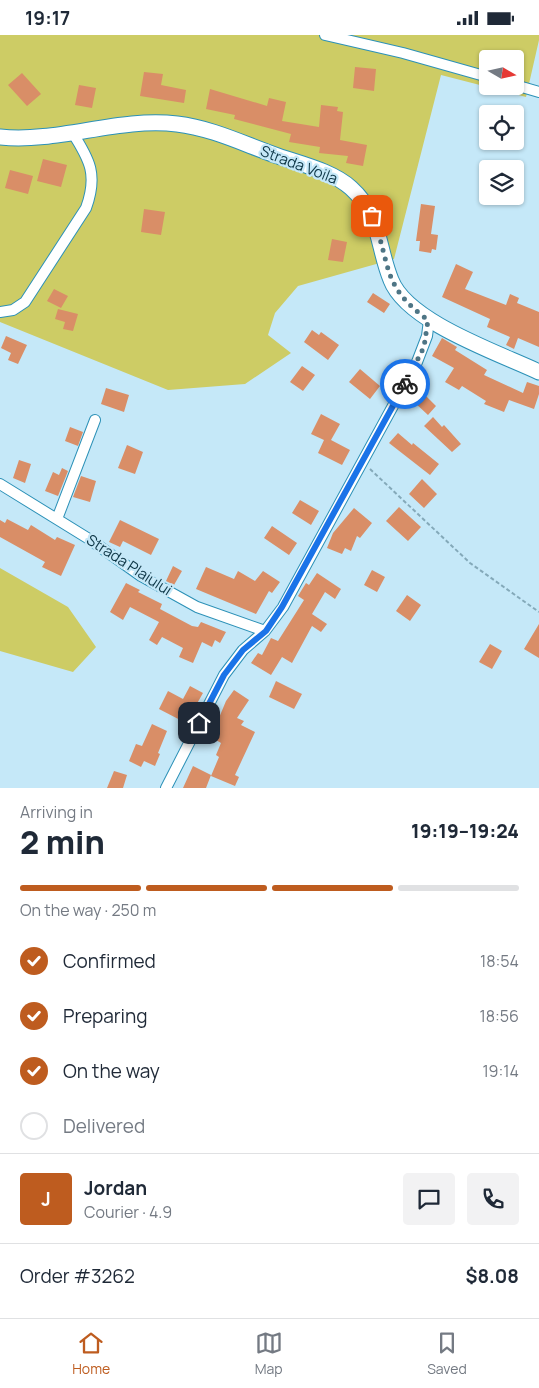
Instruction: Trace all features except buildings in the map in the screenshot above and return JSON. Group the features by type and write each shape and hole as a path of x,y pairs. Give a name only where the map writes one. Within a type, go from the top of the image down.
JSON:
{"main road":[{"name":"Strada Voila","path":"0,137 138,123 177,124 194,127 336,178 350,186 363,201 372,216 378,231 388,272 396,291 410,306 428,320 539,372"}],"street":[{"path":"325,35 402,53 479,74"},
{"path":"524,88 539,92"},
{"path":"0,312 13,310 25,302 86,208 92,191 93,175 84,150 72,131"},
{"path":"166,788 224,675 243,650 266,631 282,607 363,463 417,363 427,336 428,320"},
{"path":"57,519 95,421"},
{"name":"Strada Plaiului","path":"0,484 57,519 141,576 197,607 266,631"}],"path":[{"path":"363,463 470,563 539,612"}],"shaded area":[{"path":"0,35 539,35 526,97 518,95 524,95 524,50 479,50 479,85 441,75 394,259 298,286 275,313 268,335 291,353 245,384 168,390 0,322"},
{"path":"0,568 68,607 96,647 73,672 0,651"}],"way so far":[{"path":"372,216 378,231 388,272 396,291 403,300 428,320 424,347 405,384"}],"route":[{"path":"199,723 224,675 243,650 266,631 282,607 405,384"}]}
